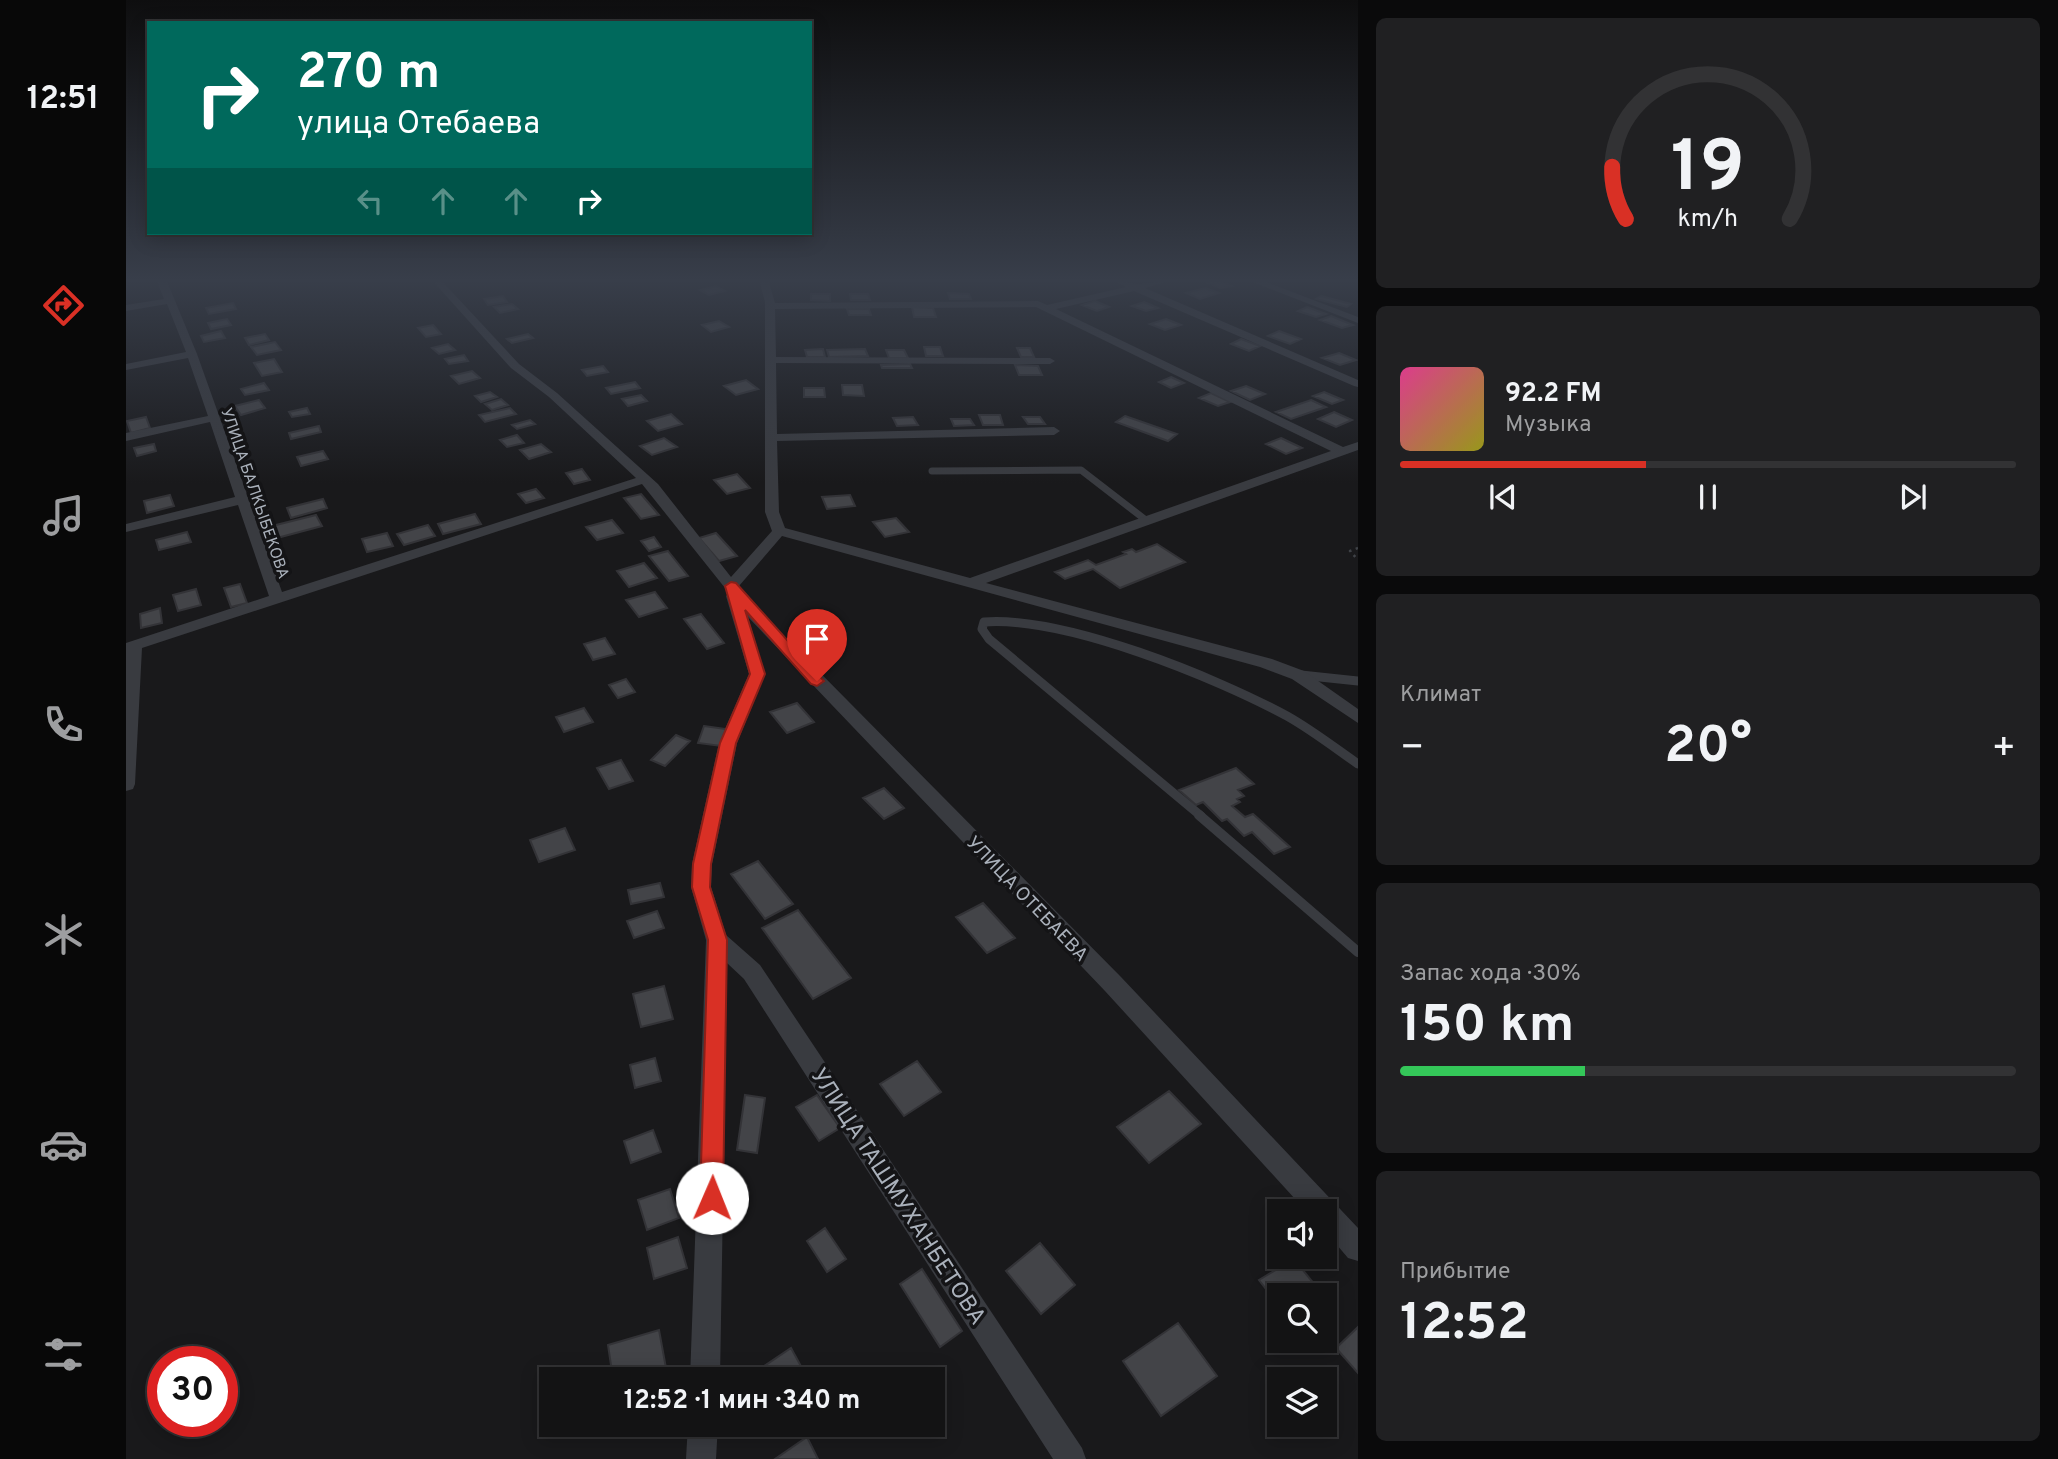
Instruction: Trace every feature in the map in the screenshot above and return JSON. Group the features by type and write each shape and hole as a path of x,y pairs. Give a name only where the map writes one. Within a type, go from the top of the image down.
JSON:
{"street":[{"name":"УЛИЦА БАЛКЫБЕКОВА","path":"189,347 276,599"},
{"name":"УЛИЦА ОТЕБАЕВА","path":"498,347 515,366 553,395 645,479 731,586 817,681 1113,984 1312,1199"},
{"path":"771,347 772,512 779,531"},
{"path":"1127,347 1343,452"},
{"path":"1272,347 1358,384"},
{"path":"126,367 192,354"},
{"path":"771,360 1050,361"},
{"path":"126,437 214,418"},
{"path":"771,438 1054,431"},
{"path":"971,583 1358,446"},
{"path":"126,784 130,647 645,479"},
{"path":"126,528 241,499"},
{"path":"779,531 1234,654 1298,675 1358,717"},
{"path":"705,1367 717,940 701,887 702,864 728,743 757,674 731,586 779,531"},
{"name":"УЛИЦА ТАШМУХАНБЕТОВА","path":"717,940 752,972 1071,1459"},
{"name":"УЛИЦА ОТЕБАЕВА","path":"1337,1226 1358,1248"},
{"path":"701,1459 702,1437"}],"lane":[{"path":"932,471 1081,471 1147,521"},
{"path":"1358,764 1290,717 1255,700 1107,642 1012,620 995,618 984,622 982,629 989,639 1179,797 1358,952"},
{"path":"1298,675 1358,681"}],"path":[{"path":"1358,548 1350,551 1358,560"}],"building":[{"path":"251,347 279,347 281,350 257,355"},
{"path":"452,347 455,350 439,354 432,348"},
{"path":"924,347 940,347 943,356 926,356"},
{"path":"1239,347 1258,347 1249,351"},
{"path":"1017,348 1030,348 1034,357 1021,357"},
{"path":"823,349 825,357 807,357 805,350"},
{"path":"865,349 868,356 829,357 827,350"},
{"path":"886,350 904,350 908,358 889,358"},
{"path":"1339,353 1356,360 1340,365 1322,358"},
{"path":"464,355 468,361 449,364 445,359"},
{"path":"274,359 282,372 262,376 254,363"},
{"path":"910,364 912,368 882,368 881,365"},
{"path":"1015,365 1038,366 1042,375 1019,375"},
{"path":"603,366 608,372 587,376 582,370"},
{"path":"472,371 480,378 459,384 451,376"},
{"path":"1171,377 1184,383 1171,388 1159,382"},
{"path":"746,380 758,389 736,395 724,386"},
{"path":"635,382 640,388 611,394 606,388"},
{"path":"264,383 269,390 245,395 241,389"},
{"path":"842,385 862,385 864,396 843,395"},
{"path":"1246,386 1265,394 1250,400 1231,391"},
{"path":"804,388 824,388 825,397 804,397"},
{"path":"490,392 497,397 481,402 475,396"},
{"path":"1324,392 1343,400 1332,404 1313,396"},
{"path":"1211,393 1230,402 1218,406 1199,398"},
{"path":"641,395 647,401 628,406 622,399"},
{"path":"501,399 508,405 492,410 485,404"},
{"path":"259,400 265,408 241,415 235,406"},
{"path":"1311,400 1326,407 1291,419 1276,412"},
{"path":"307,408 310,414 292,417 289,412"},
{"path":"510,408 516,414 485,422 479,415"},
{"path":"1334,412 1352,420 1336,427 1318,419"},
{"path":"671,414 682,424 658,431 647,421"},
{"path":"979,415 1000,415 1003,425 983,425"},
{"path":"1125,416 1177,434 1168,441 1116,422"},
{"path":"146,417 150,428 131,433 127,421"},
{"path":"913,417 918,425 897,426 893,418"},
{"path":"1023,417 1040,417 1045,424 1028,424"},
{"path":"951,419 970,419 974,425 954,426"},
{"path":"530,420 535,424 517,429 512,425"},
{"path":"319,426 321,432 291,439 289,433"},
{"path":"517,435 524,443 507,447 500,440"},
{"path":"664,438 677,447 652,455 640,446"},
{"path":"1281,438 1302,448 1286,454 1266,444"},
{"path":"154,444 156,451 137,456 134,448"},
{"path":"541,444 551,452 529,459 520,450"},
{"path":"323,451 328,459 301,466 297,457"},
{"path":"582,469 590,480 574,484 566,473"},
{"path":"737,474 750,488 727,494 714,480"},
{"path":"536,489 544,498 526,503 518,494"},
{"path":"641,494 659,515 641,519 624,498"},
{"path":"170,495 174,506 147,513 144,501"},
{"path":"850,495 855,506 827,509 822,497"},
{"path":"323,499 327,508 291,518 287,508"},
{"path":"475,514 481,524 443,534 438,524"},
{"path":"316,515 322,526 277,538 272,526"},
{"path":"896,518 909,532 885,537 873,522"},
{"path":"612,520 623,533 597,540 586,527"},
{"path":"428,525 435,536 404,545 397,534"},
{"path":"187,532 191,542 159,550 156,540"},
{"path":"387,533 393,546 367,552 362,539"},
{"path":"716,533 737,556 719,561 699,538"},
{"path":"654,537 661,547 649,551 641,541"},
{"path":"1157,544 1185,562 1120,588 1093,569 1065,579 1055,572 1088,560 1096,565 1126,554 1123,552 1132,549 1136,552"},
{"path":"668,551 688,576 669,581 649,556"},
{"path":"644,563 657,578 629,587 617,571"},
{"path":"240,584 247,603 231,607 224,588"},
{"path":"196,589 201,605 178,611 173,595"},
{"path":"655,592 667,608 639,617 626,600"},
{"path":"160,608 162,623 141,628 140,614"},
{"path":"701,614 724,643 707,649 684,619"},
{"path":"605,638 615,654 593,660 584,644"},
{"path":"626,679 635,692 618,698 609,685"},
{"path":"797,703 814,722 787,733 770,712"},
{"path":"584,708 593,722 564,732 556,717"},
{"path":"704,726 726,729 721,746 698,743"},
{"path":"676,735 690,741 665,766 651,760"},
{"path":"621,760 633,781 609,789 597,768"},
{"path":"1236,768 1254,784 1238,790 1244,796 1237,799 1240,802 1232,806 1245,817 1253,814 1290,847 1274,854 1252,832 1244,836 1227,819 1222,821 1203,802 1196,805 1179,790"},
{"path":"884,788 904,808 884,819 863,798"},
{"path":"565,828 575,850 539,862 530,840"},
{"path":"758,861 793,904 765,919 731,874"},
{"path":"660,883 664,897 631,904 628,890"},
{"path":"983,903 1015,938 987,953 956,917"},
{"path":"798,910 851,978 813,999 762,928"},
{"path":"657,911 664,928 634,938 627,921"},
{"path":"664,986 673,1019 641,1027 633,994"},
{"path":"655,1058 661,1081 635,1088 630,1065"},
{"path":"917,1061 941,1092 904,1116 880,1084"},
{"path":"1169,1091 1201,1124 1149,1163 1117,1127"},
{"path":"745,1095 765,1098 757,1153 737,1150"},
{"path":"817,1095 840,1128 819,1141 796,1107"},
{"path":"653,1130 661,1152 631,1163 624,1141"},
{"path":"670,1189 679,1218 647,1230 638,1200"},
{"path":"825,1228 846,1259 827,1272 807,1241"},
{"path":"678,1237 687,1268 654,1279 647,1248"},
{"path":"1040,1243 1075,1285 1041,1314 1006,1271"},
{"path":"922,1269 962,1331 940,1347 900,1284"},
{"path":"1277,1269 1302,1269 1313,1283 1267,1283 1267,1290 1259,1280"},
{"path":"1178,1323 1217,1376 1161,1416 1123,1361"},
{"path":"1358,1327 1358,1373 1337,1349"},
{"path":"659,1330 666,1367 611,1367 608,1345"},
{"path":"791,1348 801,1367 763,1367"},
{"path":"807,1437 818,1459 775,1459"}],"route":[{"path":"712,1198 717,940 701,887 702,864 728,743 757,674 731,586 817,681"}]}
